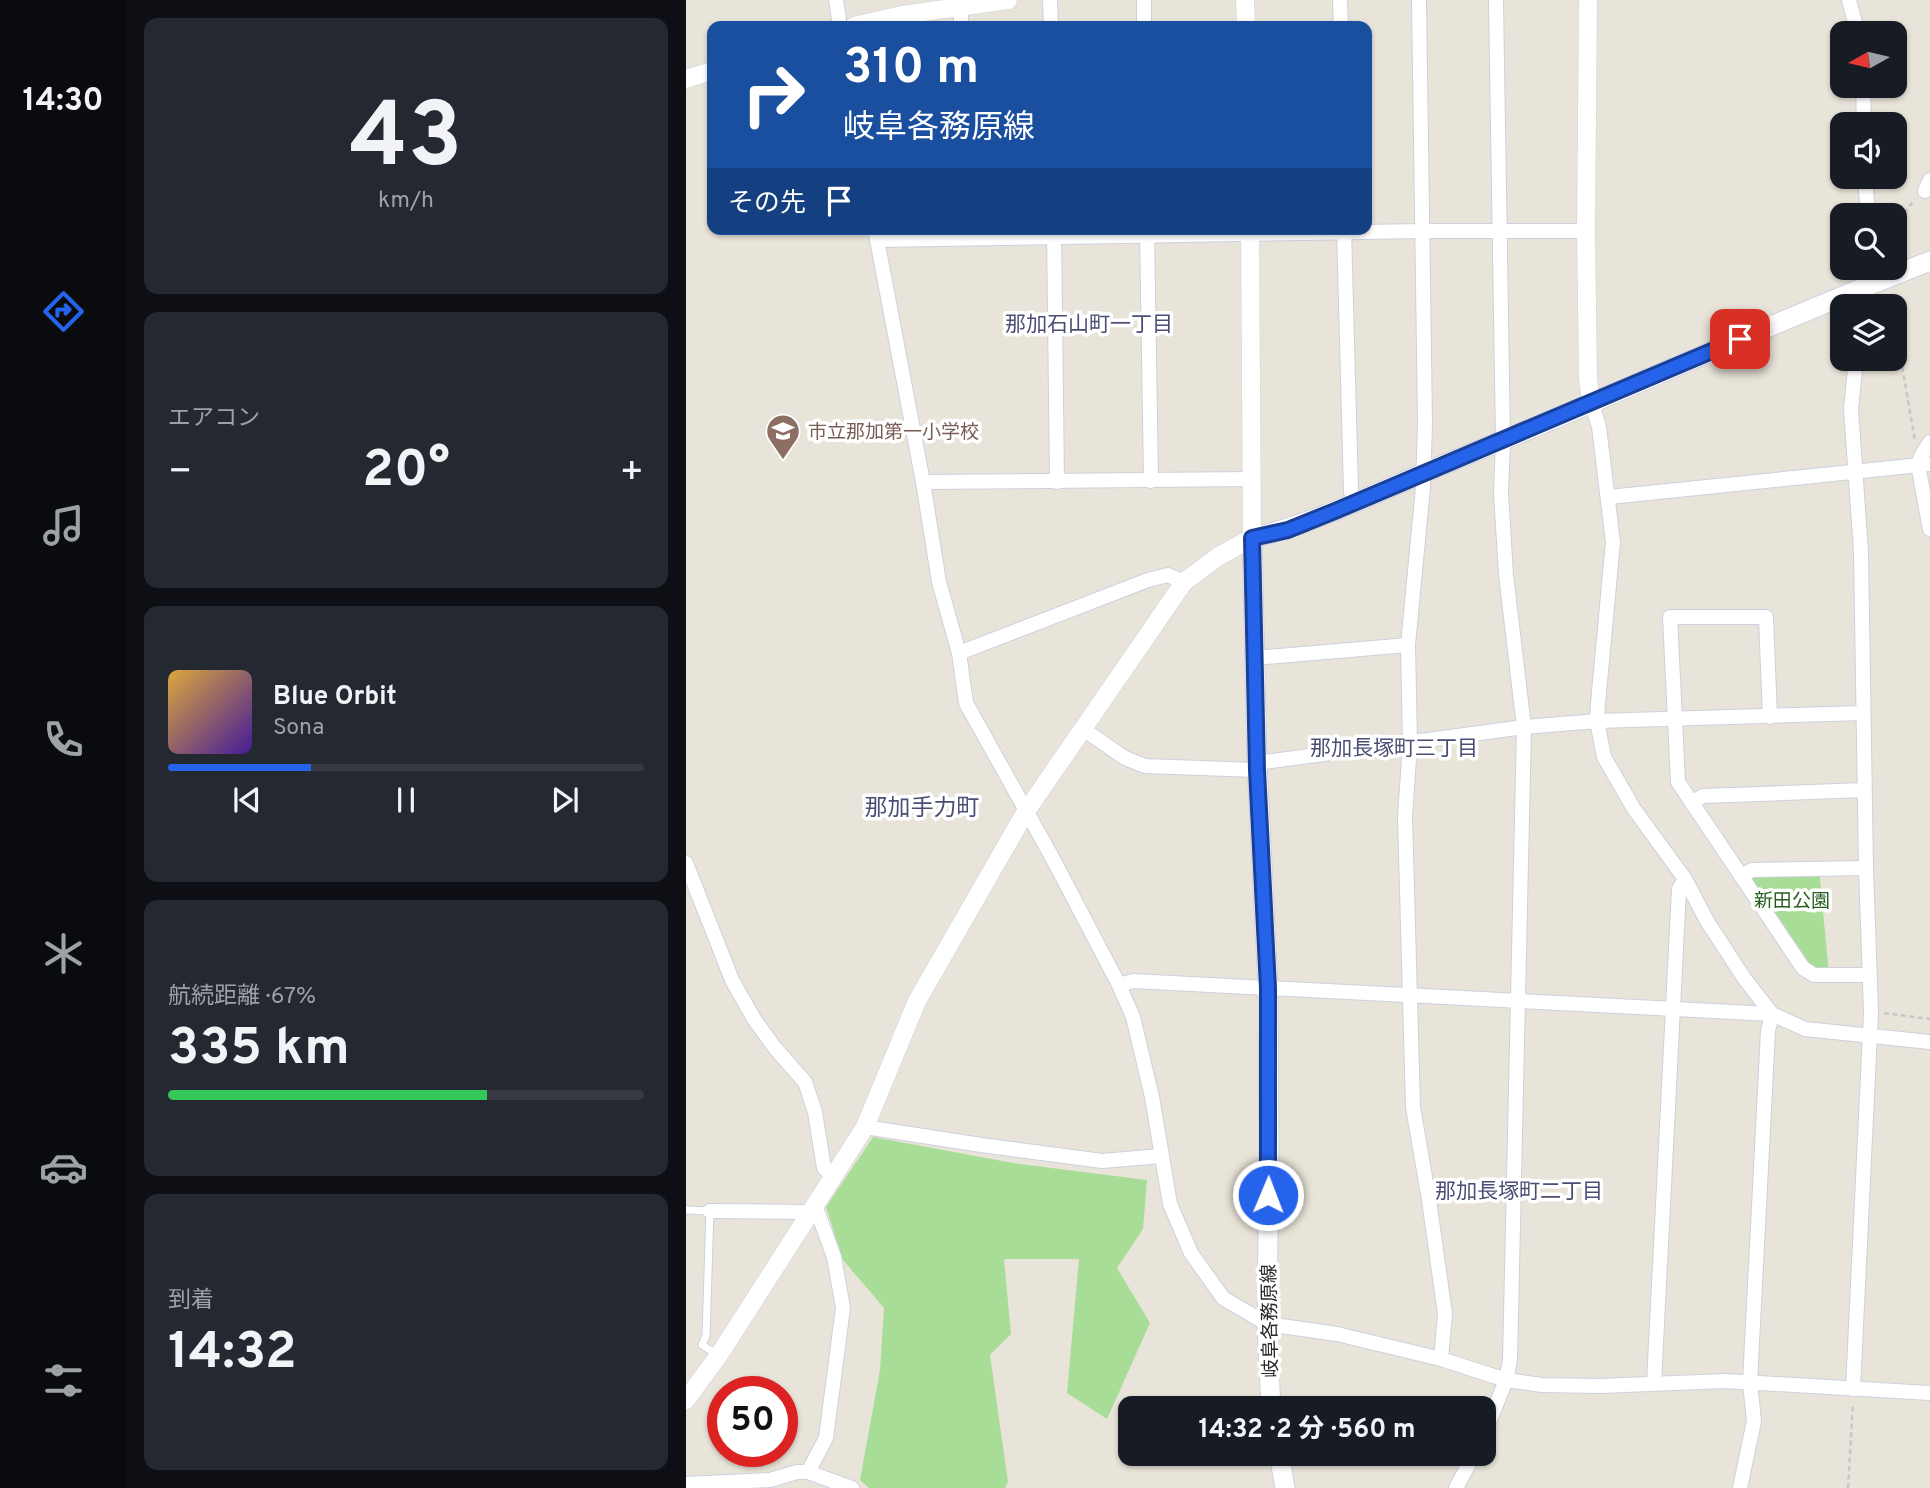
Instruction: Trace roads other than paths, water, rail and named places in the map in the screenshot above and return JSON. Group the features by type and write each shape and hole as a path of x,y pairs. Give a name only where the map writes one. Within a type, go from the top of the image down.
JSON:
{"main road":[{"path":"1907,267 1930,261"},
{"path":"1865,294 1877,280"},
{"path":"1252,538 1288,530 1503,441 1591,401 1830,309"},
{"name":"岐阜各務原線","path":"1252,538 1257,766 1268,988 1266,1324 1270,1396"},
{"path":"1281,1466 1285,1488"}],"street":[{"path":"836,0 839,21"},
{"path":"876,21 1007,0"},
{"path":"1050,0 1051,21"},
{"path":"1144,0 1144,21"},
{"path":"1245,0 1246,21"},
{"path":"1340,0 1341,21"},
{"path":"1419,0 1424,472 1408,645 1410,743 1405,817 1413,1107 1445,1314 1441,1359"},
{"path":"1496,0 1503,441 1501,493 1506,575 1524,727 1510,1360 1506,1380 1496,1405"},
{"path":"1588,0 1588,379 1599,427 1613,542 1597,721 1604,757 1634,809 1685,879 1736,967 1772,1014"},
{"path":"1849,0 1855,21"},
{"path":"961,7 961,21"},
{"path":"686,79 707,73"},
{"path":"1372,231 1586,231"},
{"path":"876,235 939,582 959,653 966,703 1053,859 1133,1017 1152,1097 1170,1204 1191,1253 1223,1298 1266,1324 1337,1334 1441,1359 1506,1380 1542,1385 1750,1382 1930,1393"},
{"path":"1054,235 1057,482"},
{"path":"1147,235 1151,481"},
{"path":"686,1400 719,1355 865,1127 916,1001 1025,813 1184,582 1219,555 1252,538 1250,235"},
{"path":"1345,235 1353,503"},
{"path":"1853,1389 1871,1012 1861,565 1851,409 1855,371"},
{"path":"1930,442 1921,456 1930,529"},
{"path":"1609,497 1924,464"},
{"path":"923,482 1250,479"},
{"path":"959,653 1148,580 1168,575 1184,582"},
{"path":"1770,716 1766,617 1670,617 1678,782 1803,968 1814,975 1869,975"},
{"path":"1255,657 1408,645"},
{"path":"1083,729 1125,758 1144,766 1257,766 1524,727 1597,721 1863,713"},
{"path":"1692,803 1703,796 1864,790"},
{"path":"686,863 732,980 754,1019 805,1082 815,1112 824,1168 833,1176"},
{"path":"1741,876 1752,870 1866,868"},
{"path":"1654,1384 1679,889 1685,879"},
{"path":"1119,985 1133,981 1772,1014 1805,1029 1930,1042"},
{"path":"1740,1488 1754,1420 1750,1382 1768,1031 1772,1014"},
{"path":"865,1127 981,1146 1102,1161 1161,1156"},
{"path":"710,1211 812,1209"},
{"path":"808,1472 826,1438 843,1308 834,1257 812,1209"},
{"path":"1456,1488 1468,1466"},
{"path":"686,1484 770,1480 797,1472 808,1472 852,1488"}],"lane":[{"path":"686,1210 710,1211 706,1336 702,1345 719,1355"}],"place":[{"name":"市立那加第一小学校","path":"783,461"}],"district":[{"name":"那加石山町一丁目","path":"1089,324"},
{"name":"那加長塚町三丁目","path":"1394,748"},
{"name":"那加手力町","path":"922,807"},
{"name":"那加長塚町二丁目","path":"1519,1191"}],"park label":[{"name":"新田公園","path":"1792,900"}]}
